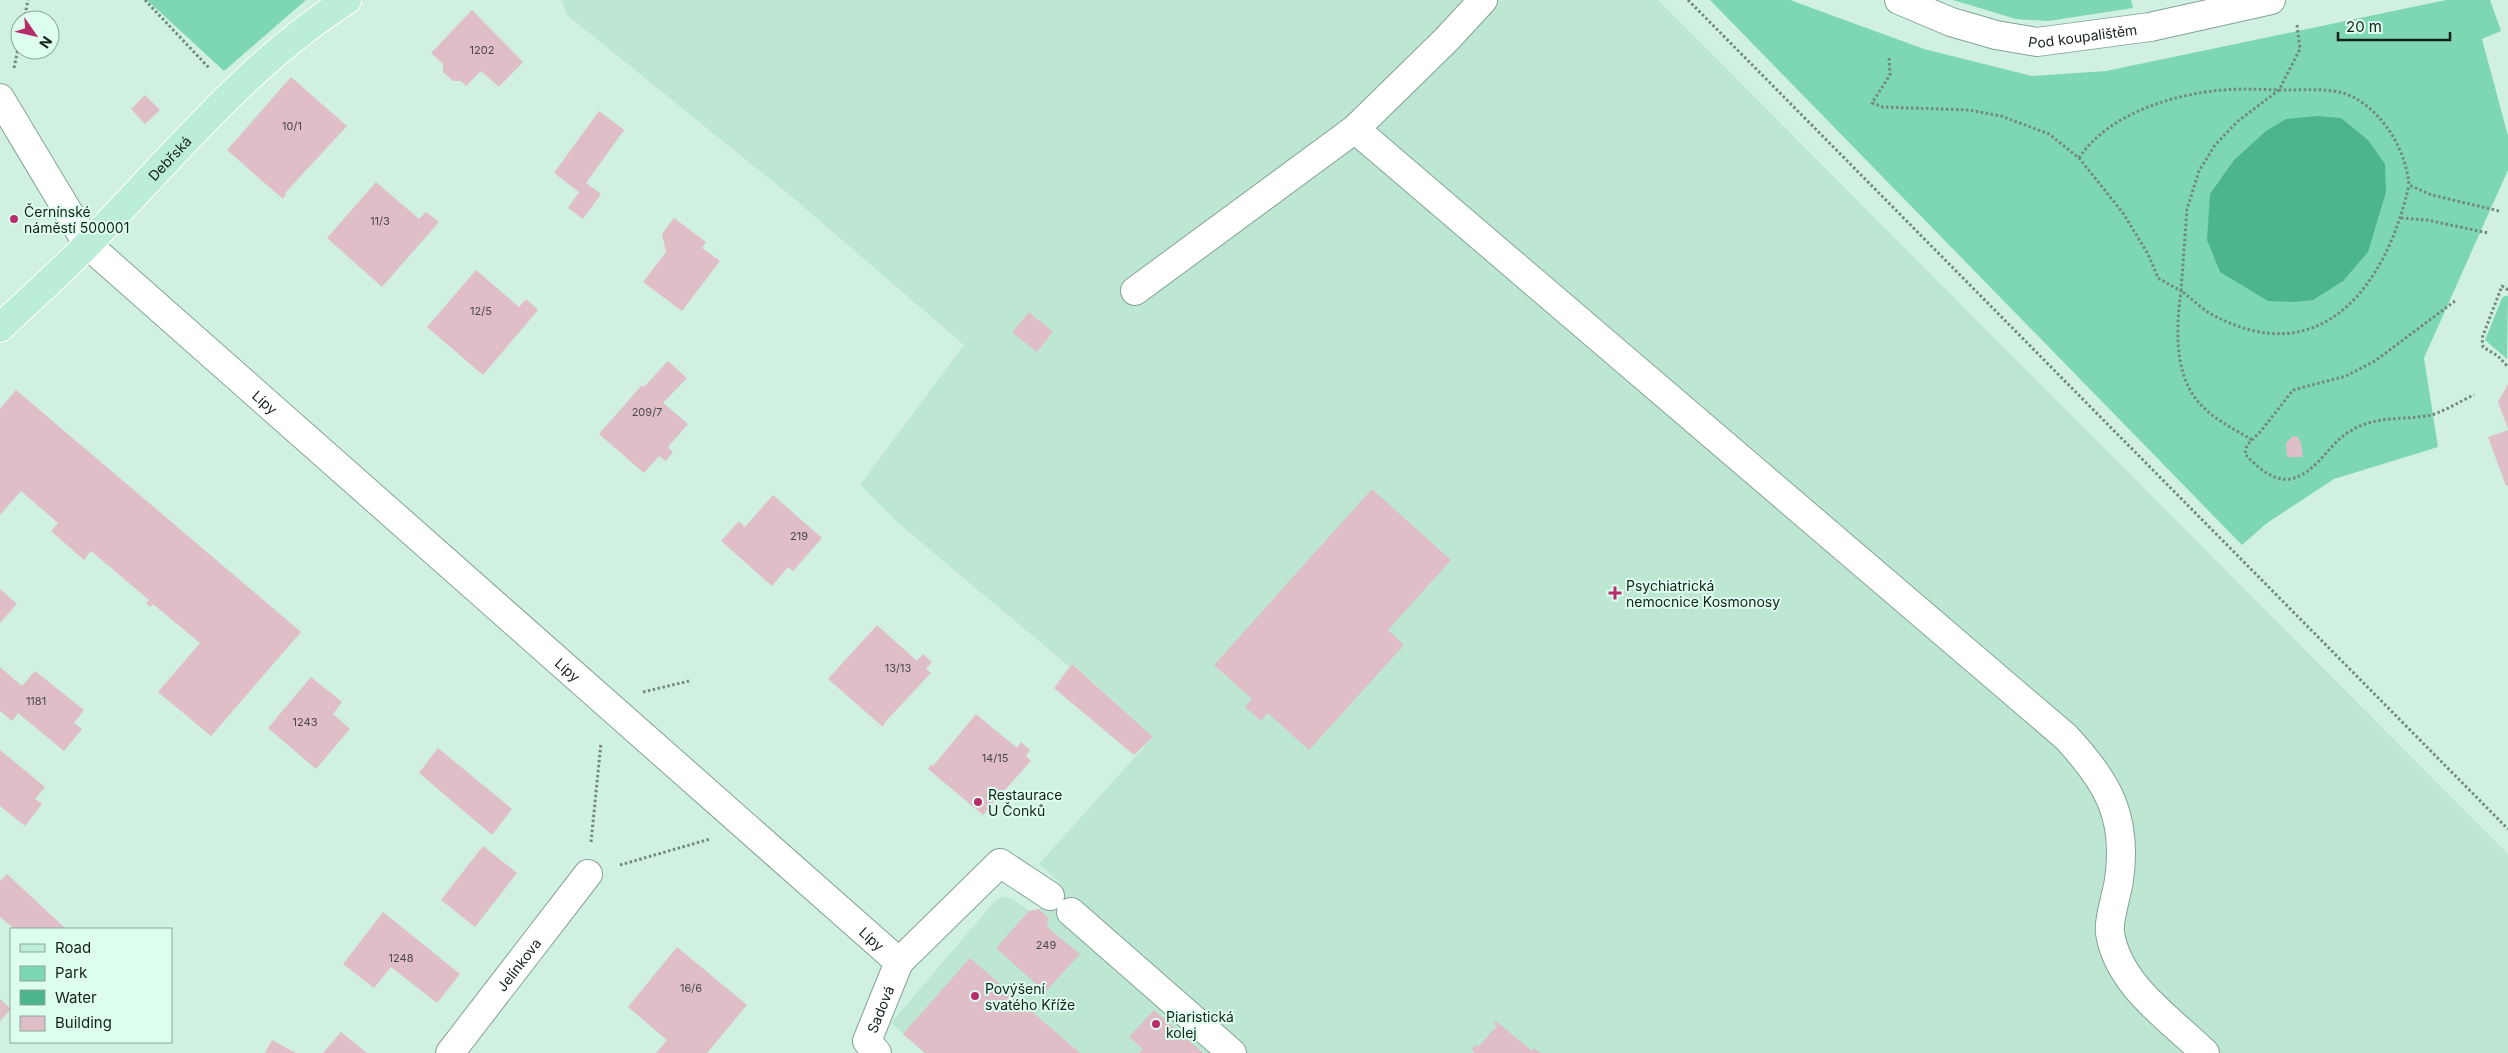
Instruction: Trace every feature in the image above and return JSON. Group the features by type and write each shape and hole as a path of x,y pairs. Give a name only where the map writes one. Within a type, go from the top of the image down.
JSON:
{"main road":[{"name":"Debřská","path":"0,328 88,244 156,170 272,56 314,21 347,0"}],"street":[{"path":"1134,291 1355,129 1446,40 1483,0"},
{"name":"Pod koupalištěm","path":"1899,0 1951,22 1996,35 2037,42 2150,27 2272,0"},
{"name":"Lípy","path":"0,98 88,244 899,962"},
{"path":"1355,129 2066,737 2092,766 2106,788 2119,822 2122,855 2110,932 2121,965 2141,994 2205,1053"},
{"path":"899,962 1000,863 1050,896"},
{"name":"Jelínkova","path":"450,1053 588,874"},
{"path":"1071,912 1232,1053"},
{"name":"Sadová","path":"877,1053 867,1041 899,962"}],"path":[{"path":"145,0 212,72"},
{"path":"1688,0 2508,829"},
{"path":"2252,440 2212,414 2195,398 2180,361 2177,338 2187,209 2199,172 2215,145 2238,121 2279,90 2300,49 2297,25"},
{"path":"1889,58 1890,75 1872,103 1883,107 1969,110 2001,116 2049,134 2079,158 2123,213 2148,254 2158,278 2181,291 2210,314 2231,323 2264,332 2283,335 2303,332 2324,322 2348,305 2365,289 2373,279 2402,218 2409,185 2404,159 2392,135 2367,106 2353,97 2338,91 2223,90 2200,92 2171,100 2123,118 2107,128 2079,158"},
{"path":"2409,185 2432,195 2499,211"},
{"path":"2402,218 2427,220 2488,233"},
{"path":"2508,290 2502,286 2482,338 2483,347 2498,356 2508,367"},
{"path":"2455,301 2375,361 2346,376 2292,390 2247,445 2245,454 2253,463 2275,477 2288,479 2308,472 2350,430 2390,417 2427,416 2474,395"},
{"path":"636,696 649,690 689,681"},
{"path":"601,740 588,874 747,828"}],"shaded area":[{"name":"Psychiatrická nemocnice Kosmonosy","path":"561,0 1658,0 2508,854 2508,1053 925,1053 891,1023 995,901 1003,897 1011,898 1029,911 1039,909 1060,883 1039,864 1153,737 1073,664 1070,667 897,522 860,485 964,345 791,196 568,16"}],"green space":[{"path":"147,0 306,0 224,71"},
{"path":"1710,0 1790,0 1924,49 2032,76 2106,71 2446,0 2490,0 2501,31 2482,39 2508,136 2508,170 2424,358 2438,447 2334,479 2267,523 2242,545"},
{"path":"1953,0 2131,0 2133,8 2048,21 2016,19"},
{"path":"2508,296 2507,359 2485,340 2502,298"}],"water":[{"path":"2318,116 2341,118 2368,140 2385,164 2386,192 2368,252 2343,281 2313,300 2293,302 2268,301 2220,272 2207,240 2210,194 2234,160 2266,131 2286,119"}],"building":[{"path":"472,10 523,62 499,87 481,71 466,86 461,81 453,81 443,72 443,64 431,53"},
{"path":"291,77 347,126 285,193 283,199 227,150"},
{"path":"145,95 160,110 145,124 131,109"},
{"path":"599,111 624,130 586,183 601,194 583,219 568,208 579,192 554,173"},
{"path":"376,182 419,219 426,212 439,222 382,287 327,238"},
{"path":"674,218 706,242 702,248 720,261 682,311 643,282 666,252 662,234"},
{"path":"476,270 519,307 526,299 538,310 483,375 427,327"},
{"path":"1029,312 1053,332 1037,352 1012,332"},
{"path":"668,361 687,378 663,403 688,424 668,447 673,452 666,461 659,456 644,473 599,434 642,385 644,387"},
{"path":"2508,384 2508,429 2498,402"},
{"path":"16,390 301,632 211,736 158,692 200,643 153,604 150,607 146,603 149,600 91,551 84,560 51,531 58,523 21,491 0,515 0,409"},
{"path":"2508,430 2508,485 2506,486 2488,437"},
{"path":"2293,436 2298,437 2301,443 2303,457 2287,457 2286,443"},
{"path":"1372,489 1451,560 1388,630 1404,645 1309,750 1268,713 1261,721 1245,707 1252,699 1214,665"},
{"path":"773,495 822,538 793,571 788,567 772,586 721,541 739,521 745,527"},
{"path":"0,589 17,604 0,623"},
{"path":"877,625 917,661 923,654 932,662 926,669 931,673 885,722 883,727 828,679"},
{"path":"1072,664 1153,737 1134,755 1054,688"},
{"path":"0,667 22,686 35,671 84,710 74,723 82,729 64,751 18,713 12,721 0,711"},
{"path":"311,677 342,702 333,714 350,729 316,769 268,728"},
{"path":"976,714 1017,748 1021,742 1030,750 1026,756 1031,761 1003,790 983,815 928,769 931,764 933,766"},
{"path":"438,748 512,809 492,835 419,773"},
{"path":"0,750 45,787 35,799 42,804 25,826 0,806"},
{"path":"483,846 517,873 475,927 441,900"},
{"path":"7,874 65,928 14,928 0,917 0,881"},
{"path":"1039,909 1048,918 1047,927 1080,954 1045,992 996,948 1029,911"},
{"path":"383,912 460,974 437,1003 391,967 374,988 343,964"},
{"path":"677,947 747,1005 707,1053 656,1053 667,1040 628,1007"},
{"name":"Povýšení svatého Kříže","path":"970,958 1080,1053 925,1053 903,1034"},
{"path":"0,999 10,1010 0,1021"},
{"name":"Piaristická kolej","path":"1154,1010 1203,1053 1139,1053 1143,1049 1129,1037"},
{"path":"1496,1021 1532,1051 1534,1048 1541,1053 1473,1053 1474,1051 1471,1049 1476,1045 1478,1047 1497,1026 1494,1024"},
{"path":"341,1032 367,1053 323,1053"},
{"path":"272,1040 296,1053 265,1053"}],"place":[{"name":"Černínské náměstí 500001","path":"14,219"},
{"name":"Psychiatrická nemocnice Kosmonosy","path":"1615,593"},
{"name":"Restaurace U Čonků","path":"978,802"},
{"name":"Povýšení svatého Kříže","path":"975,996"},
{"name":"Piaristická kolej","path":"1156,1024"}]}
